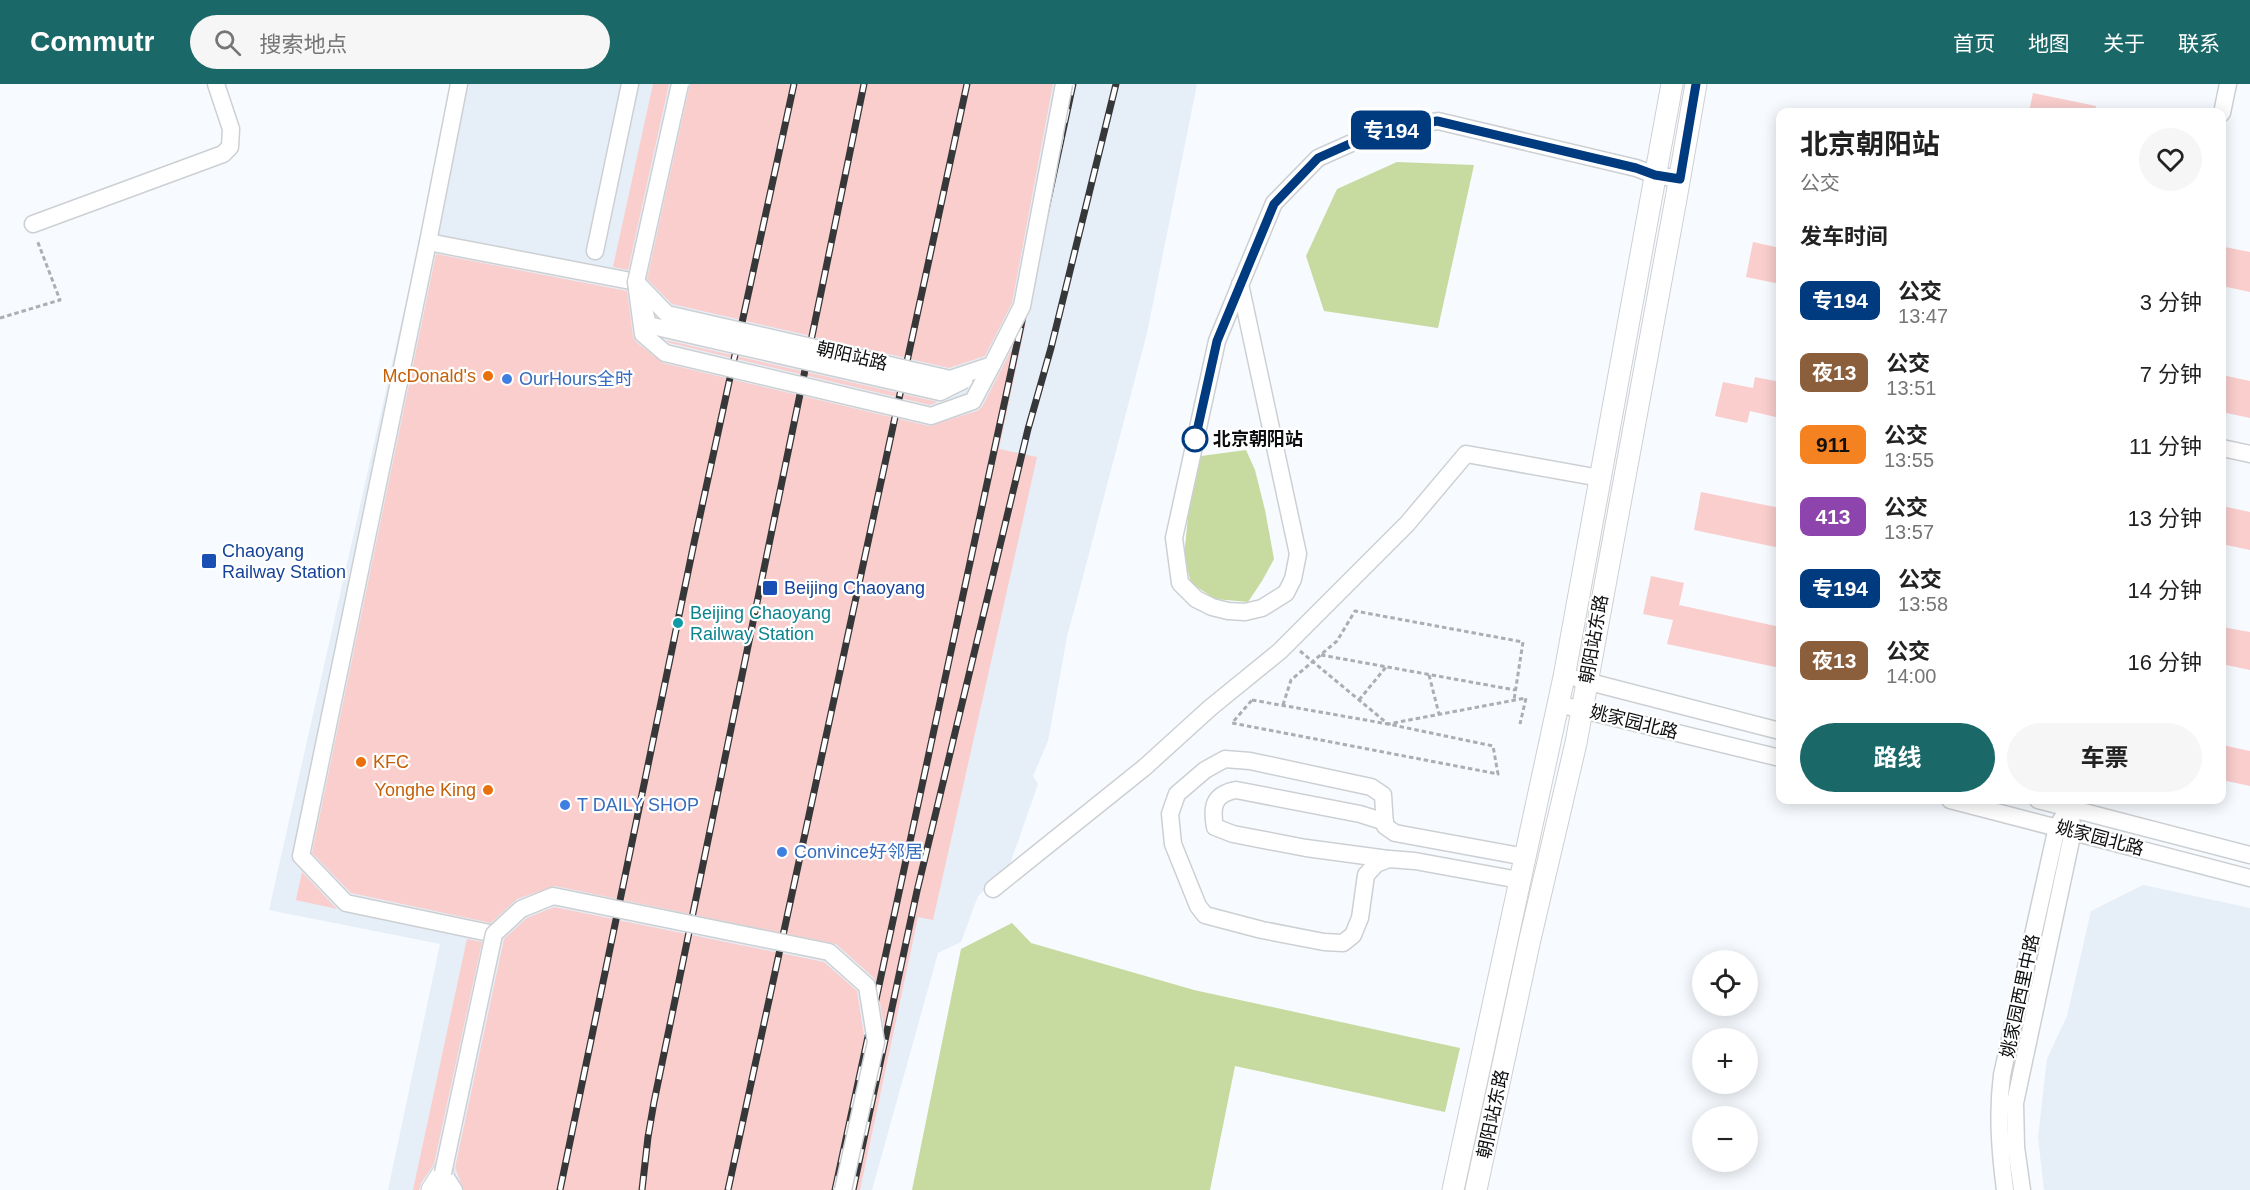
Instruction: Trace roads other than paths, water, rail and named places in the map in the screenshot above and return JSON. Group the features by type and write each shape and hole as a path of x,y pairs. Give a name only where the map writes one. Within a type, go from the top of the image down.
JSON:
{"main road":[{"name":"朝阳站东路","path":"1453,1190 1564,677 1672,84"},
{"name":"朝阳站东路","path":"1476,1190 1527,950 1576,743 1696,84"}],"street":[{"path":"33,224 223,154 230,147 232,137 216,84"},
{"path":"459,84 301,856 346,903 494,934"},
{"path":"595,251 630,84"},
{"path":"680,84 636,282 643,334 665,352 931,416 973,401 1022,306 1064,84"},
{"path":"2223,108 2228,84"},
{"path":"1240,284 1298,554 1293,579 1286,593 1262,608 1245,612 1212,607 1196,599 1180,583 1174,538 1217,341 1240,284 1274,204 1318,158 1374,133 1437,121 1636,168 1655,175 1680,179"},
{"path":"428,242 636,282"},
{"name":"朝阳站路","path":"636,282 667,314 679,317 950,379 992,365"},
{"path":"2226,449 2250,454"},
{"path":"993,889 1145,767 1210,708 1289,642 1407,524 1466,454 1600,478"},
{"name":"姚家园北路","path":"1564,677 1776,730"},
{"name":"姚家园北路","path":"1558,704 1776,757"},
{"path":"1389,859 1376,864 1366,875 1360,918 1353,935 1343,943 1324,942 1262,930 1204,915 1198,906 1173,844 1170,814 1177,794 1205,770 1225,759 1250,761 1371,787 1383,795 1385,826 1395,833 1525,857"},
{"path":"1385,822 1360,814 1236,790 1223,792 1216,801 1213,815 1215,827 1233,834 1306,848 1520,880"},
{"name":"姚家园北路","path":"1966,804 2250,878"},
{"name":"姚家园西里中路","path":"2005,1190 1998,1105 2001,1085 2056,827 2068,804"},
{"name":"姚家园西里中路","path":"2022,1190 2016,1147 2015,1103 2073,831 2069,804"},
{"name":"姚家园北路","path":"2072,804 2250,855"},
{"path":"443,1184 494,934 521,909 553,896 829,952 867,986 876,1042 843,1190"}],"railway":[{"path":"560,1190 694,543 794,84"},
{"path":"642,1190 654,1102 864,84"},
{"path":"728,1190 967,84"},
{"path":"835,1190 1073,84"},
{"path":"853,1190 917,891 1028,429 1051,348 1116,84"}],"place":[{"name":"McDonald's","path":"488,376"},
{"name":"OurHours全时","path":"507,379"},
{"name":"北京朝阳站","path":"1195,439"},
{"name":"Chaoyang Railway Station","path":"209,561"},
{"name":"Beijing Chaoyang","path":"770,588"},
{"name":"Beijing Chaoyang Railway Station","path":"678,623"},
{"name":"KFC","path":"361,762"},
{"name":"Yonghe King","path":"488,790"},
{"name":"T DAILY SHOP","path":"565,805"},
{"name":"Convince好邻居","path":"782,852"}]}
